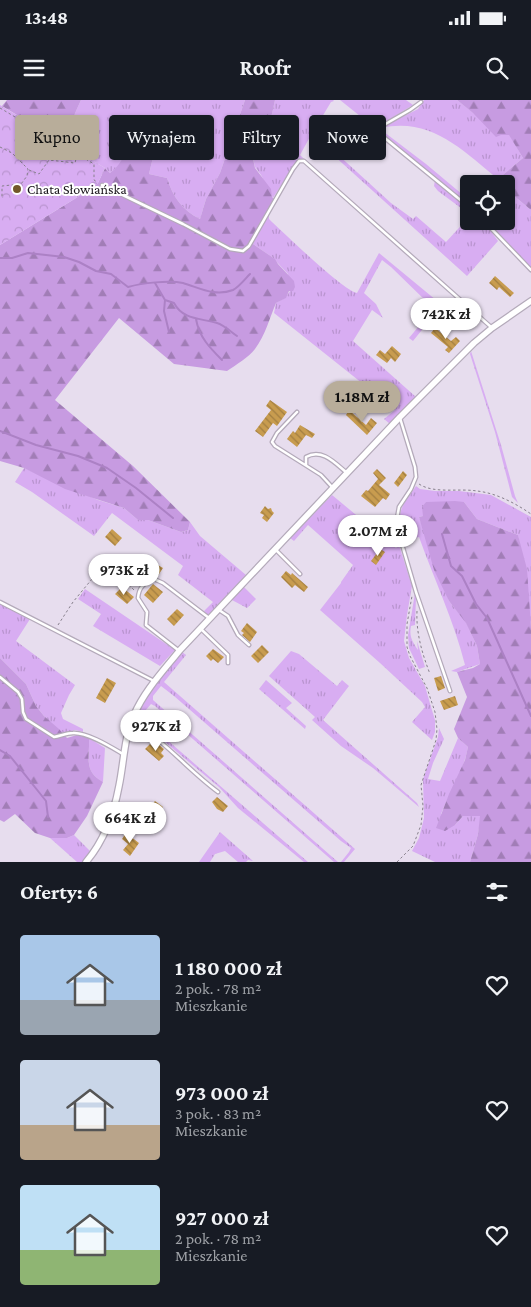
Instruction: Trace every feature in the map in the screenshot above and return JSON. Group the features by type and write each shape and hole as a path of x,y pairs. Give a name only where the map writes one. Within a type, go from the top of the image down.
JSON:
{"street":[{"path":"86,862 99,845 112,813 119,787 127,736 132,720 155,681 209,618 334,489 400,417 474,343 531,301"}],"lane":[{"path":"421,102 375,130 460,200"},
{"path":"102,185 230,249 243,251 249,246 293,169 300,161 304,161 492,328"},
{"path":"493,230 531,270"},
{"path":"297,412 272,442 275,446 321,475 334,489"},
{"path":"400,417 415,467 415,480 411,490 399,506 396,524 414,588 450,691"},
{"path":"306,464 306,457 313,453 321,453 347,473"},
{"path":"275,549 300,574"},
{"path":"179,651 146,625 147,612 138,598 139,590 145,582 154,579 163,583 209,618"},
{"path":"0,602 155,681"},
{"path":"218,609 228,616 238,635 249,645"},
{"path":"200,628 228,655 228,663"},
{"path":"0,677 18,692 22,699 23,712 26,719 54,737 63,736 71,732 79,733 124,755"},
{"path":"132,720 146,728 198,778 218,792"}],"path":[{"path":"0,108 15,117"},
{"path":"0,147 12,153 28,170 39,174 49,160 75,163 76,160"},
{"path":"88,160 94,164 94,180 102,185"},
{"path":"0,197 2,196 2,186 20,184 27,176 28,170"},
{"path":"415,480 420,486 429,488 463,489 490,493 531,514"},
{"path":"54,630 73,602 103,567 110,569 118,575 138,595"},
{"path":"396,862 413,846 421,825 421,785 436,740 437,729 430,694 407,647 407,624 414,588"},
{"path":"418,598 418,633 430,674"}],"green space":[{"path":"7,100 81,100 74,115 17,115 2,106"},
{"path":"81,100 245,100 240,115 224,115 224,160 220,173 206,199 200,219 183,207 172,191 167,178 149,174 152,160 214,160 214,115 109,115 109,160 122,160 110,173 92,160 99,160 99,115 74,115"},
{"path":"245,100 275,100 272,115 240,115"},
{"path":"275,100 334,101 331,102 323,115 309,115 309,139 300,155 305,160 299,159 299,115 272,114"},
{"path":"340,100 406,100 413,105 386,121 386,115 359,115"},
{"path":"424,100 457,100 501,135 509,134 523,158 503,175 493,175 445,138 415,127 386,127 386,125 418,109"},
{"path":"457,100 531,100 531,210 515,197 515,175 503,175 523,158 509,135 496,137 473,113"},
{"path":"0,105 17,115 15,115 15,160 92,160 105,168 98,183 89,190 0,245"},
{"path":"386,134 460,192 460,198 386,137"},
{"path":"122,160 152,160 149,174 167,178 172,191 183,207 200,219 206,199 220,173 224,160 253,160 255,168 271,189 272,197 276,201 253,244 275,259 294,281 295,287 293,291 289,291 286,298 276,303 259,344 246,358 227,371 174,364 119,318 55,400 133,466 190,522 188,530 181,532 148,520 138,520 124,508 65,489 24,468 0,461 0,245 89,190 98,183 105,168 110,173"},
{"path":"253,160 297,160 273,198 255,167"},
{"path":"339,160 344,160 391,203 413,219 416,216 446,242 460,227 460,230 490,230 498,241 467,276"},
{"path":"435,180 460,201 460,207 438,191 434,186"},
{"path":"515,197 531,210 531,268 495,230 515,230"},
{"path":"269,214 269,219 289,238 350,290 357,293 379,253 442,305 413,341 409,338 433,309 429,304 382,260 364,293 376,304 383,318 372,310 353,341 416,397 390,424 384,419 395,410 392,407 274,313 276,303 285,298 290,291 288,274 272,257 253,244"},
{"path":"471,351 518,503 512,497 495,432 470,354"},
{"path":"24,468 98,500 124,508 138,520 148,520 181,532 188,530 190,522 200,536 246,575 207,614 204,611 213,602 178,575 183,566 112,513 94,536 15,482"},
{"path":"416,486 420,489 435,491 459,491 491,495 531,517 531,627 518,535 477,519 464,502 426,502 423,516 419,517 449,601 466,622 477,646 480,664 457,672 451,671 465,665 450,616 419,537 403,542 400,524 402,507"},
{"path":"332,495 396,548 399,545 412,586 404,641 409,658 425,686 435,720 435,732 432,740 412,722 425,707 422,702 320,610 353,565 308,525 294,541 290,538"},
{"path":"426,502 464,502 477,519 518,535 527,569 531,627 531,862 470,862 478,834 480,816 463,816 455,825 445,831 436,828 465,760 468,747 458,738 454,729 467,697 457,672 480,664 477,646 466,623 449,601 434,570 419,517 423,516 422,507"},
{"path":"243,586 256,599 247,608 230,599"},
{"path":"85,589 175,650 160,666 93,626 101,614 78,599"},
{"path":"415,593 415,625 411,626 410,633 418,650 417,641 425,667 419,669 409,648 408,635"},
{"path":"0,604 30,619 16,641 75,685 61,713 63,719 83,729 83,732 75,730 63,734 36,706 26,684 0,658"},
{"path":"291,651 299,654 337,686 342,680 349,686 323,720 417,803 419,807 373,768 341,746 312,720 315,717 269,676"},
{"path":"182,652 186,655 164,682 355,849 344,862 341,862 351,848 161,686 153,696 153,700 338,862 334,862 155,706 151,704 145,711 144,718 151,726 308,862 304,862 238,808 219,787 136,718 151,689"},
{"path":"0,658 26,684 36,706 44,716 67,738 77,735 89,738 90,768 97,778 103,782 87,816 74,835 67,838 50,838 35,833 15,814 4,822 0,820"},
{"path":"266,680 292,703 286,708 306,726 305,729 259,689"},
{"path":"439,728 444,739 428,779 440,781 458,738 468,747 460,773 441,814 455,825 463,816 481,816 470,862 435,862 412,851 419,838 424,818 423,779 438,737"},
{"path":"89,738 105,748 103,782 97,778 90,768"},
{"path":"220,832 253,861 238,862 225,851 215,854 210,862 199,862"},
{"path":"74,835 91,852 82,862 77,862 50,838 67,838"}],"building":[{"path":"495,276 514,293 510,297 499,287 497,290 489,283"},
{"path":"435,328 451,341 456,337 460,341 449,353 445,350 448,347 431,333"},
{"path":"392,346 401,354 395,362 391,358 387,363 376,355 380,350 385,354"},
{"path":"270,400 287,412 277,426 273,423 263,437 255,431 271,410 266,406"},
{"path":"349,410 366,425 371,418 377,423 367,435 346,415"},
{"path":"300,425 315,434 312,438 306,435 297,447 287,439 293,431 295,433"},
{"path":"377,469 386,478 379,485 390,494 386,500 383,498 375,507 361,496 378,479 373,473"},
{"path":"403,471 407,475 398,487 394,483"},
{"path":"265,506 268,509 271,508 274,513 267,522 262,518 264,515 260,513"},
{"path":"112,529 122,538 115,546 105,537"},
{"path":"380,549 385,552 376,565 371,561"},
{"path":"151,561 163,568 157,577 146,569"},
{"path":"286,571 291,575 292,573 308,587 304,592 295,585 292,588 281,577"},
{"path":"153,584 163,592 153,603 144,595"},
{"path":"122,587 134,597 127,604 115,594"},
{"path":"177,609 184,615 174,626 167,619"},
{"path":"247,623 257,632 250,642 242,635 244,633 241,631"},
{"path":"262,645 269,652 258,663 251,656"},
{"path":"213,649 224,657 218,663 213,659 211,661 206,656"},
{"path":"441,676 445,688 438,691 434,678"},
{"path":"107,678 116,683 105,703 96,698"},
{"path":"455,696 458,705 444,710 440,701"},
{"path":"150,744 154,748 158,744 164,749 161,753 164,756 159,761 145,749"},
{"path":"217,797 228,806 223,812 217,809 212,802"},
{"path":"155,801 163,807 155,816 148,809"},
{"path":"126,833 139,843 130,856 123,850 128,844 122,839"}],"waterway":[{"path":"0,258 12,258 28,253 64,257 96,271 111,274 128,287 148,283 170,282 183,283 220,293 235,289 250,274"},
{"path":"155,283 165,300 174,303 182,313 192,318 220,324 237,336"},
{"path":"165,300 164,311 169,332"},
{"path":"196,319 202,337 222,360"},
{"path":"0,431 36,445 78,456 107,468 136,488 173,518"},
{"path":"442,534 451,566 462,576 476,604 487,618 531,716"},
{"path":"0,750 10,756 46,801 48,817"}],"place":[{"name":"Chata Słowiańska","path":"17,189"}]}
